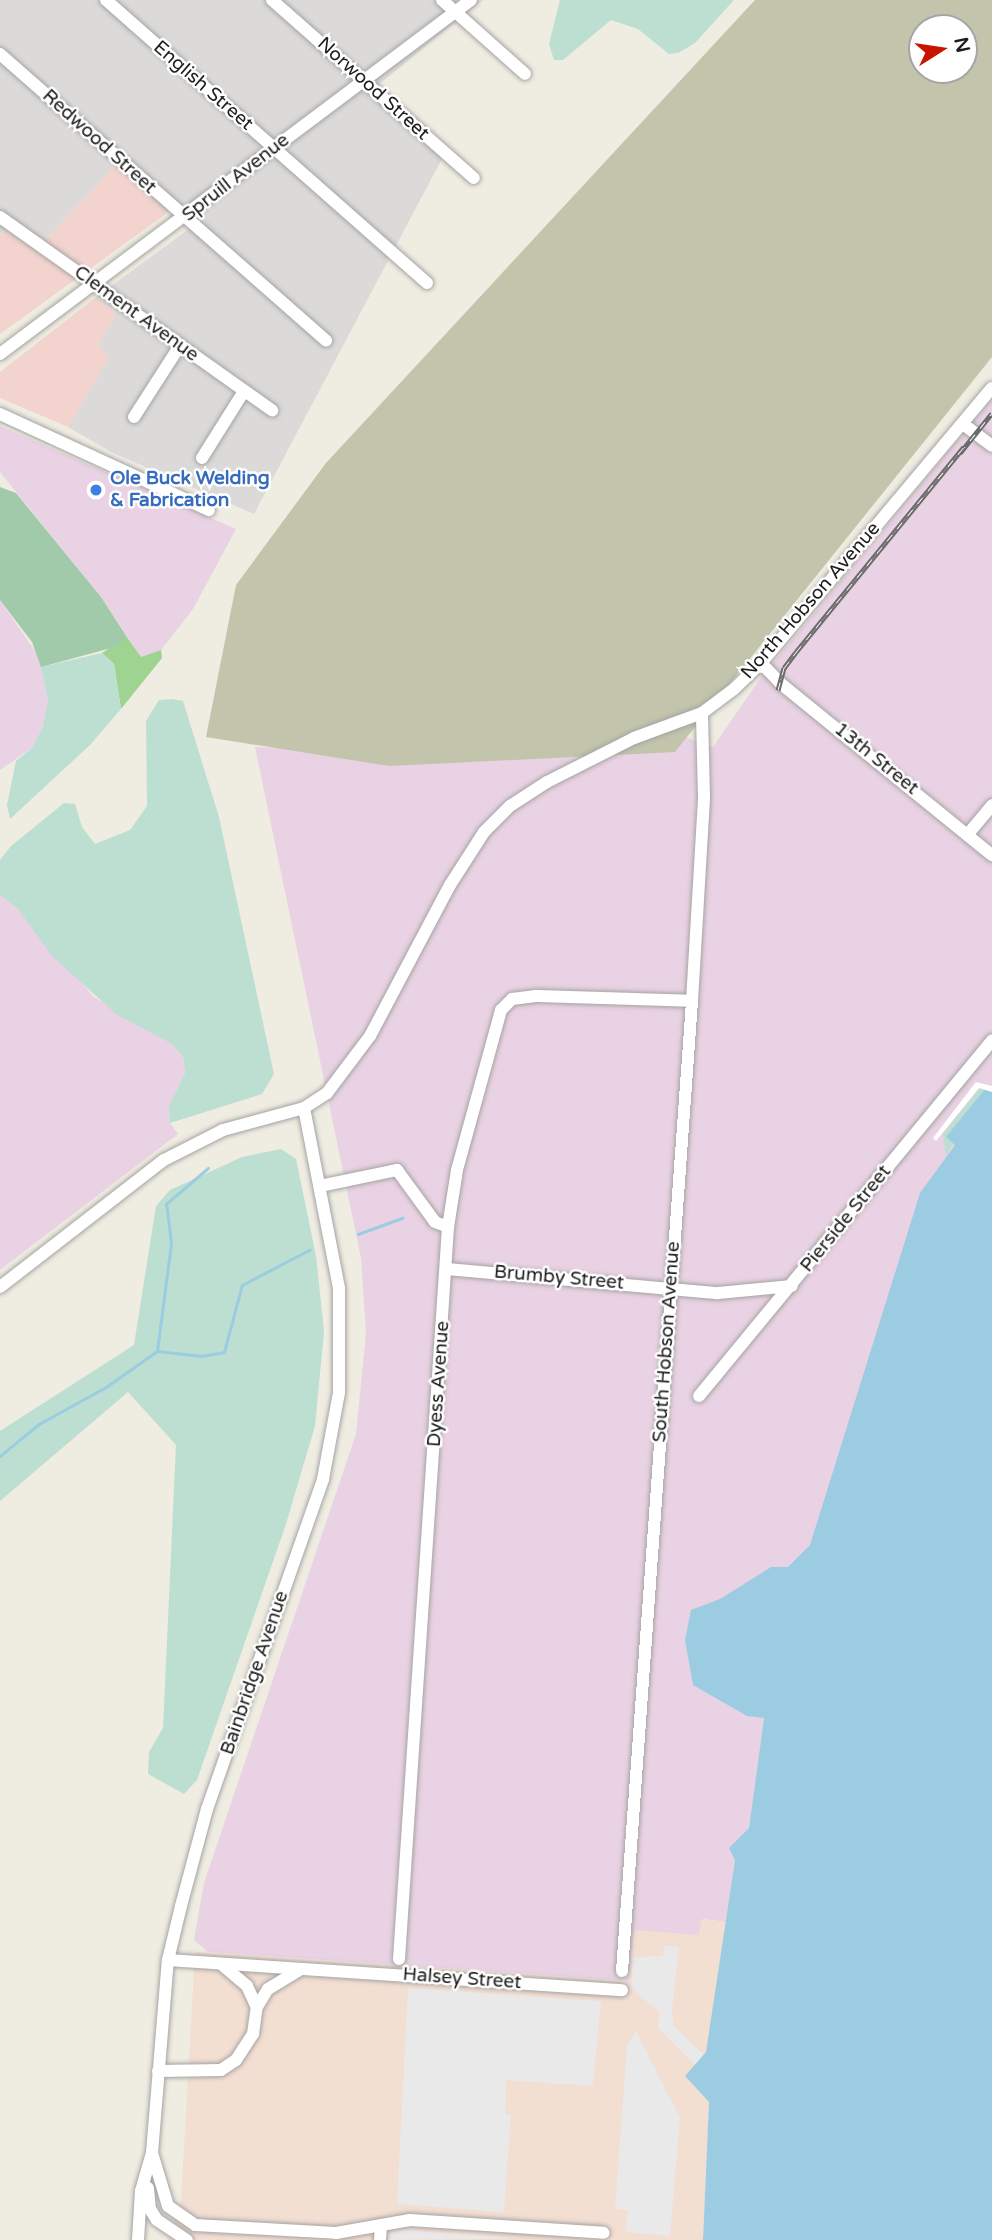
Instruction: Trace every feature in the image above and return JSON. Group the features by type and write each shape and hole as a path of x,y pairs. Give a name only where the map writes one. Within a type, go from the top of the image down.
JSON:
{"street":[{"name":"English Street","path":"106,0 427,283"},
{"name":"Norwood Street","path":"272,0 474,178"},
{"path":"442,0 525,74"},
{"name":"Spruill Avenue","path":"0,354 457,14 471,0"},
{"name":"Redwood Street","path":"0,54 326,340"},
{"name":"Clement Avenue","path":"0,218 179,347 272,410"},
{"path":"134,417 179,347"},
{"name":"North Hobson Avenue","path":"304,1108 327,1093 370,1036 450,885 493,823 547,782 634,738 702,713 761,663 992,388"},
{"path":"202,458 244,391"},
{"path":"0,414 209,510"},
{"path":"963,424 992,446"},
{"name":"13th Street","path":"761,663 780,683 992,855"},
{"name":"South Hobson Avenue","path":"622,1970 692,1001 704,797 702,713"},
{"path":"968,834 992,805"},
{"name":"Dyess Avenue","path":"399,1959 448,1227 457,1170 501,1010 512,999 692,1001"},
{"name":"Pierside Street","path":"699,1396 793,1286 992,1040"},
{"path":"0,1287 164,1160 223,1130 304,1108"},
{"name":"Bainbridge Avenue","path":"138,2240 141,2191 152,2153 168,1960 207,1809 323,1479 339,1393 340,1322 336,1268 304,1108"},
{"path":"320,1186 397,1170 435,1222 448,1227"},
{"name":"Brumby Street","path":"447,1269 748,1293 793,1286"},
{"name":"Halsey Street","path":"168,1960 622,1990"},
{"path":"220,1964 247,1986 257,2007"},
{"path":"158,2071 221,2070 247,2048 257,2007 268,1989 302,1970"},
{"path":"152,2153 164,2199 158,2238"},
{"path":"152,2153 148,2194 150,2209 160,2223 187,2240"},
{"path":"164,2199 182,2220 195,2225 337,2234 410,2220 604,2233"},
{"path":"359,2240 381,2225"},
{"path":"380,2240 381,2225"}],"shaded area":[{"path":"0,0 483,0 373,89 445,153 254,514 111,452 68,427 109,357 98,345 116,313 95,298 190,228 120,160 40,246 10,224 0,235"},
{"path":"560,0 734,0 695,43 678,53 669,54 638,29 611,20 563,60 554,60 549,44"},
{"path":"755,0 992,0 992,357 675,752 389,766 206,737 236,585 326,463"},
{"path":"120,160 174,208 0,334 0,236 9,224 40,246"},
{"path":"95,298 116,313 98,345 109,357 68,427 0,398 0,372"},
{"path":"992,399 992,1090 946,1138 955,1145 922,1192 992,1422 808,1548 753,1713 764,1718 749,1828 731,1851 735,1860 726,1922 702,1919 699,1935 630,1981 208,1952 194,1940 204,1883 356,1434 366,1333 361,1258 255,747 519,755 578,699 713,747 762,676"},
{"path":"0,426 236,529 193,609 161,650 141,657 101,597 0,472"},
{"path":"0,600 39,657 48,700 43,726 32,748 0,770"},
{"path":"102,653 114,664 121,709 90,745 10,819 7,805 16,761 32,748 43,726 48,700 41,667"},
{"path":"159,700 183,701 219,817 274,1074 262,1094 170,1123 169,1106 185,1073 183,1057 172,1044 116,1014 52,956 19,910 0,895 0,860 11,846 64,803 75,804 82,827 95,844 130,830 147,806 146,721"},
{"path":"0,895 19,910 94,997 172,1044 183,1057 185,1073 169,1106 170,1123 178,1134 0,1270"},
{"path":"981,1086 985,1089 946,1156 943,1134"},
{"path":"281,1149 296,1159 316,1256 324,1331 315,1426 286,1524 197,1780 184,1794 148,1774 149,1752 163,1728 176,1445 128,1392 0,1501 0,1431 134,1345 156,1206 170,1190 242,1157"},
{"path":"702,1919 726,1922 706,2053 685,2076 709,2102 703,2240 168,2240 181,2201 195,1952 629,1981 634,1930 699,1935"},
{"path":"664,1945 679,1947 672,2012 674,2026 704,2055 695,2065 658,2028 660,2013 631,1988 633,1957 663,1956"},
{"path":"408,1988 601,2001 593,2086 506,2080 505,2114 511,2115 504,2212 397,2204"},
{"path":"636,2031 680,2118 670,2236 626,2232 628,2210 615,2209 627,2045"},
{"path":"401,2230 519,2238 388,2240 389,2233"}],"green space":[{"path":"0,487 16,493 101,597 127,637 115,647 41,667 32,642 0,600"},
{"path":"127,637 141,657 161,650 162,658 121,709 114,664 102,653"}],"water":[{"path":"985,1089 992,1090 992,2240 703,2240 709,2102 685,2076 706,2052 735,1860 729,1848 749,1828 764,1718 747,1716 693,1685 685,1640 691,1610 720,1599 771,1567 788,1567 810,1545 920,1193 955,1145 946,1137"}],"pier":[{"path":"976,1082 992,1086 992,1092 979,1088 936,1141 933,1138"}],"waterway":[{"path":"157,1351 171,1243 166,1204 208,1168"},
{"path":"358,1234 402,1218"},
{"path":"0,1456 39,1424 106,1387 157,1351 202,1356 224,1352 242,1285 309,1250"}],"railway":[{"path":"960,453 992,413"},
{"path":"778,690 784,668 796,652 964,447"}],"place":[{"name":"Ole Buck Welding & Fabrication","path":"96,490"}]}
